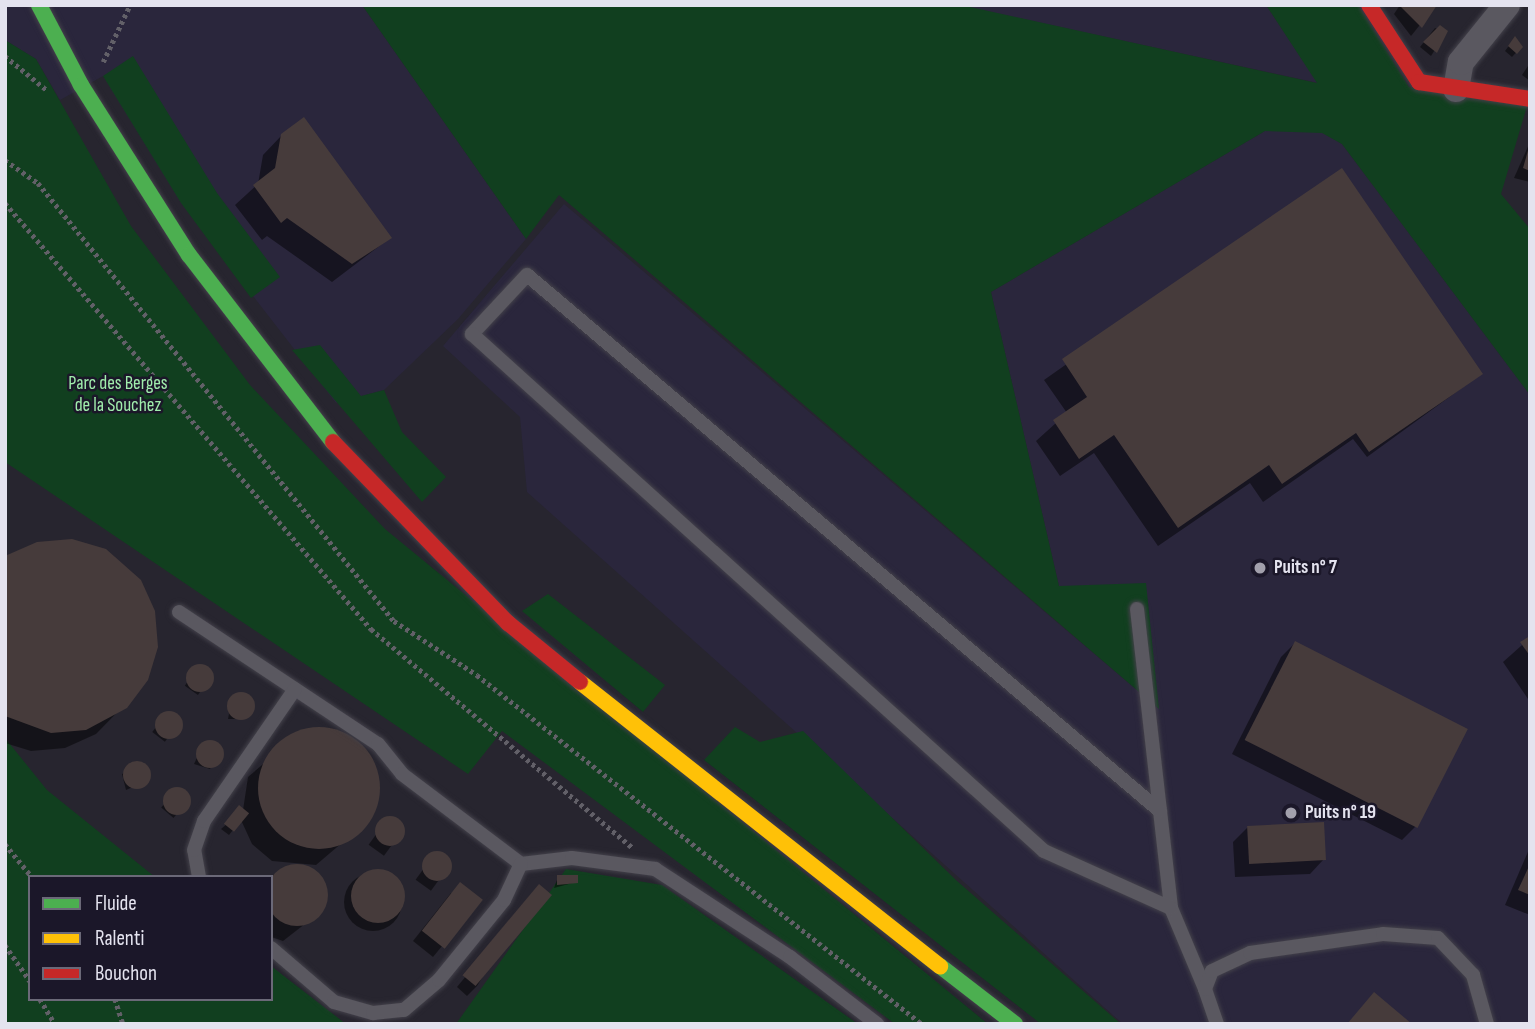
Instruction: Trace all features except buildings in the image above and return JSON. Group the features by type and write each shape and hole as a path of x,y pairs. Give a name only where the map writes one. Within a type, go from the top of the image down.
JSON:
{"main road":[{"path":"39,5 81,85 189,255 290,392 397,514 508,623 736,810 1015,1024"},
{"path":"1369,5 1419,82 1530,99"}],"street":[{"path":"1456,89 1461,62 1507,5"}],"lane":[{"path":"1160,811 527,275 472,334 1044,851 1171,908"},
{"path":"1137,609 1171,908 1217,1024"},
{"path":"179,612 378,744 402,774 521,864 572,858 654,869 790,957 877,1024"},
{"path":"200,875 194,850 204,821 295,689"},
{"path":"273,950 334,1002 373,1013 404,1010 439,979 505,900 521,864"},
{"path":"1205,989 1212,971 1250,953 1383,934 1438,938 1473,975 1487,1024"}],"path":[{"path":"5,160 38,183 394,621 488,683 922,1024"},
{"path":"5,202 371,629 654,869"},
{"path":"5,844 31,875"},
{"path":"5,945 28,978"},
{"path":"41,1001 55,1024"},
{"path":"116,1001 123,1024"}],"shaded area":[{"path":"5,5 362,5 526,239 458,319 384,390 336,403 181,203 103,76 60,100 36,59 5,40"},
{"path":"958,5 1266,5 1318,83"},
{"path":"1289,129 1323,133 1342,144 1530,395 1530,1024 1123,1024 527,492 520,417 443,346 564,204 1158,708 1059,586 991,292 1265,131"}],"green space":[{"path":"362,5 961,5 1317,83 1266,5 1358,5 1409,87 1527,106 1501,194 1530,229 1530,395 1342,144 1322,133 1265,131 991,292 1059,586 1146,583 1159,709 559,195 526,239"},
{"name":"Parc des Berges de la Souchez","path":"5,40 36,59 131,226 250,385 385,529 988,1024 895,1024 502,731 468,774 5,462"},
{"path":"133,56 217,193 280,277 251,298 181,203 103,76"},
{"path":"320,345 361,396 384,390 402,432 446,477 422,502 292,350"},
{"path":"548,594 665,685 643,712 522,611"},
{"path":"735,727 760,742 803,731 957,881 1121,1024 1041,1024 704,760"},
{"path":"5,738 47,790 153,875 28,875 28,1001 273,1001 273,968 346,1024 5,1024"},
{"path":"566,869 662,885 858,1024 456,1024"}],"traffic: fast":[{"path":"39,5 81,85 189,255 333,442"},
{"path":"940,966 1015,1024"}],"traffic: slow":[{"path":"580,682 940,966"}],"traffic: jam":[{"path":"1369,5 1419,82 1530,99"},
{"path":"333,442 508,623 580,682"}],"place":[{"name":"Puits n° 7","path":"1260,568"},
{"name":"Puits n° 19","path":"1291,813"}]}
